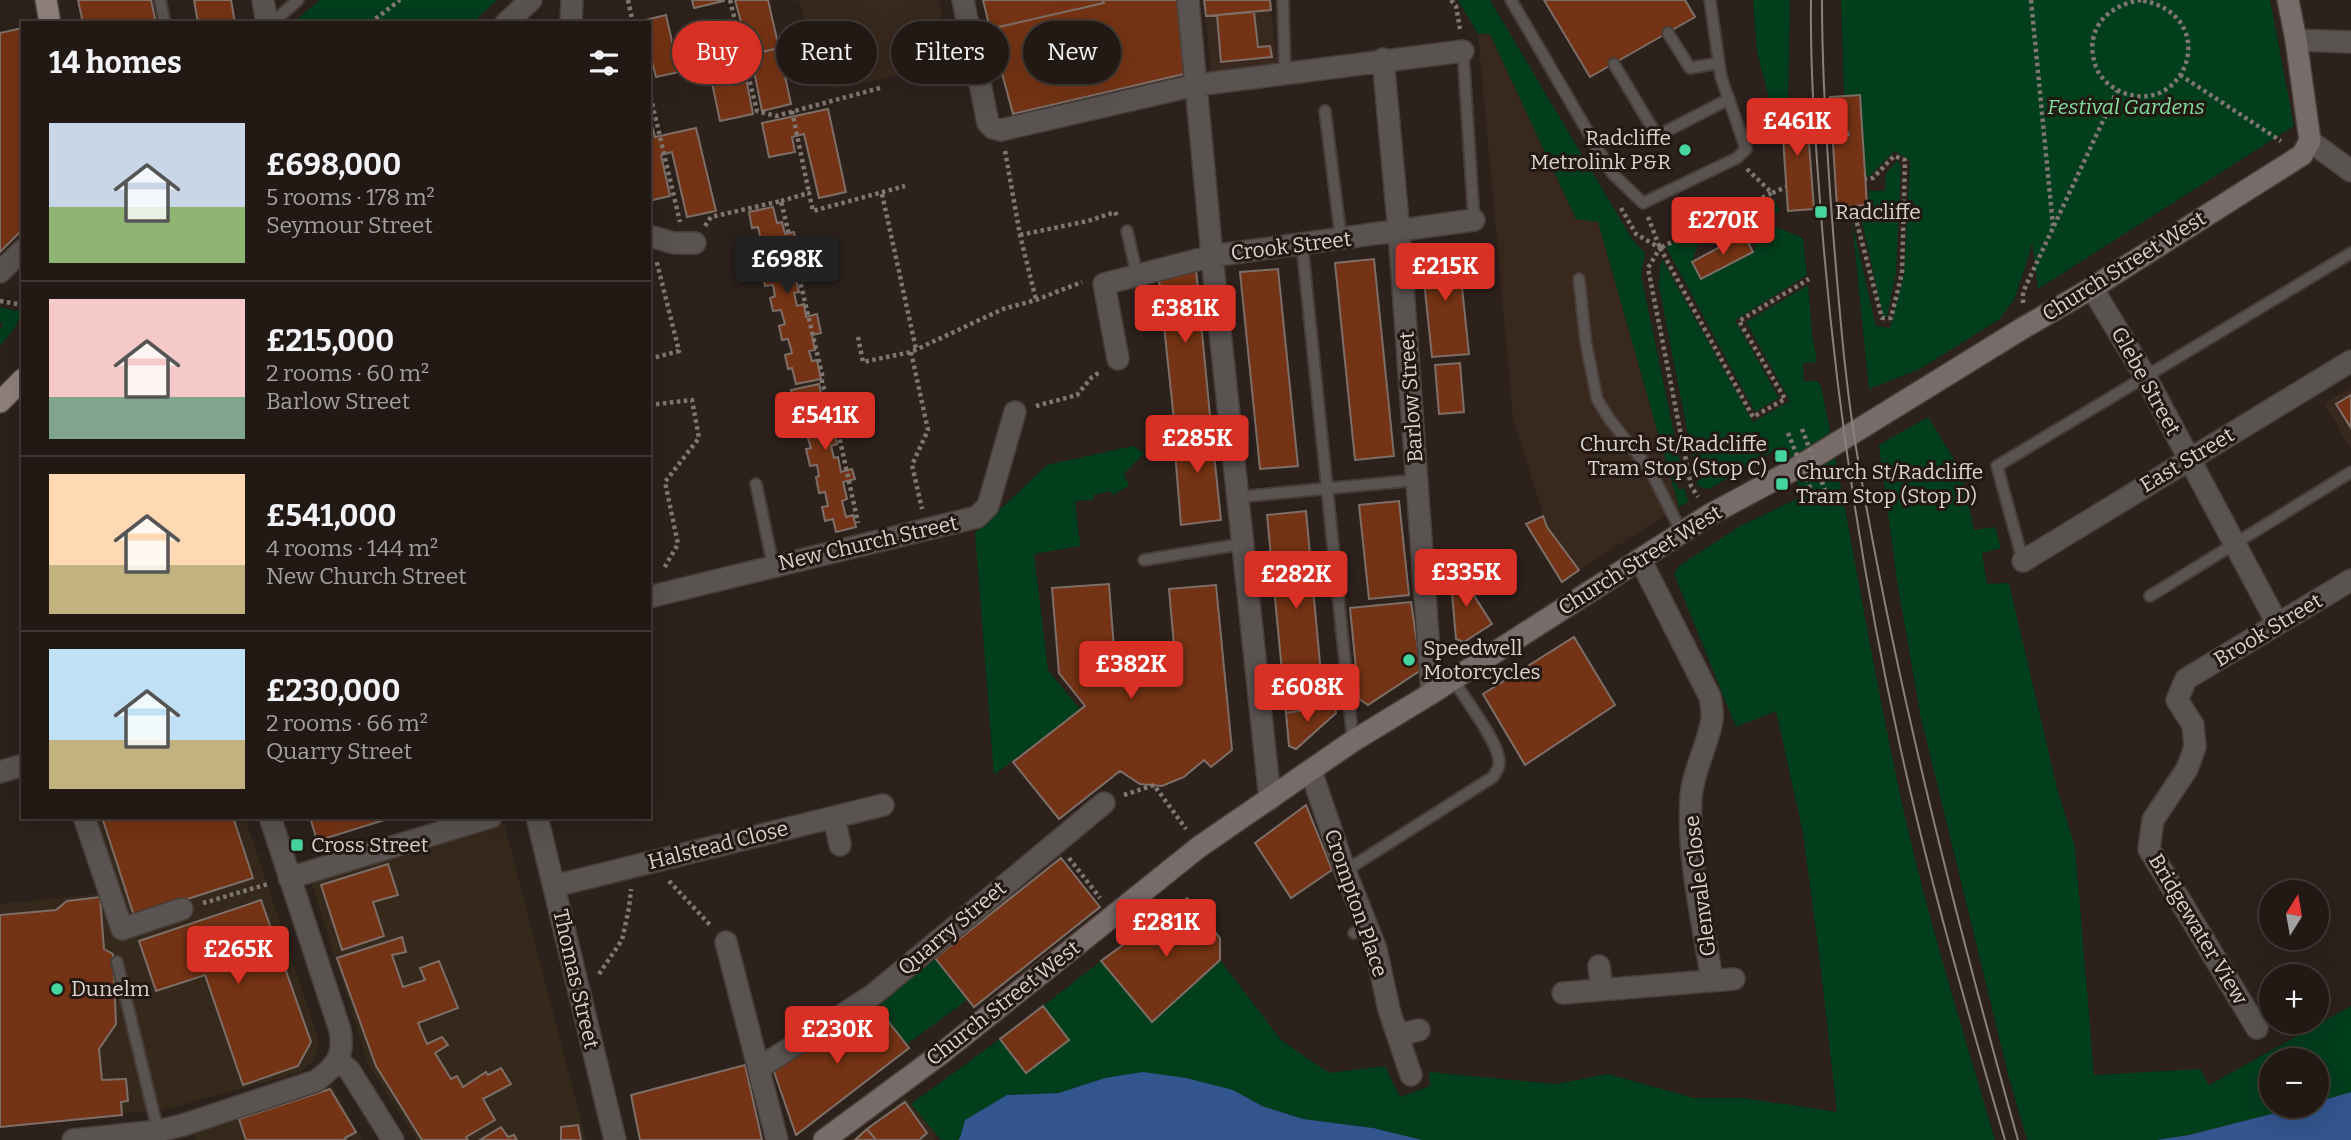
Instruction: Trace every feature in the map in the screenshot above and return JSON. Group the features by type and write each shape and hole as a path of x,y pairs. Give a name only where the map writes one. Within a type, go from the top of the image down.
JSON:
{"main road":[{"path":"46,0 50,21"}],"street":[{"path":"263,0 268,21"},
{"path":"508,21 531,0"},
{"path":"571,21 572,0"},
{"path":"963,0 995,127 1196,85 1463,51"},
{"path":"1188,0 1212,256 1270,799"},
{"path":"2288,0 2296,40 2306,148 2351,171"},
{"path":"2296,40 2351,42"},
{"name":"Barlow Street","path":"1383,60 1399,232 1432,693"},
{"name":"Church Street West","path":"824,1140 942,1053 1199,847 1353,741 1709,515 1793,470 2092,288 2306,148"},
{"name":"Crook Street","path":"1104,284 1212,256 1474,220"},
{"path":"651,236 674,243 695,243"},
{"path":"0,272 21,252"},
{"path":"1104,284 1118,359"},
{"name":"Glebe Street","path":"2092,288 2145,376 2277,624"},
{"name":"East Street","path":"2023,561 2351,360"},
{"name":"New Church Street","path":"651,596 977,517 988,506 1015,412"},
{"name":"Glenvale Close","path":"1640,559 1710,697 1712,717 1695,772 1690,828 1712,981"},
{"name":"Brook Street","path":"2186,679 2351,580"},
{"name":"Bridgewater View","path":"2186,679 2177,700 2193,725 2195,747 2187,769 2153,820 2149,849 2256,1028"},
{"path":"0,772 21,766"},
{"name":"Crompton Place","path":"1311,771 1345,871 1361,931 1376,949 1389,1010 1411,1075"},
{"name":"Quarry Street","path":"759,1068 873,995 1104,803"},
{"name":"Halstead Close","path":"554,886 883,805"},
{"path":"834,817 840,845"},
{"path":"85,819 122,929 182,909"},
{"path":"85,1139 183,1125 316,1081 338,1060 342,1050 340,1030 271,819"},
{"path":"289,878 484,819"},
{"name":"Thomas Street","path":"537,819 615,1140"},
{"path":"726,942 777,1140"},
{"path":"1600,966 1602,989"},
{"name":"Glenvale Close","path":"1563,993 1734,979"},
{"path":"1398,1035 1419,1030"},
{"path":"338,1060 350,1071 393,1140"}],"lane":[{"path":"160,0 165,21"},
{"path":"272,21 298,0"},
{"path":"1283,0 1286,75"},
{"path":"1511,0 1612,173 1643,203 1737,158 1746,149 1721,77 1710,0"},
{"path":"1668,33 1690,68 1720,63"},
{"path":"1463,51 1474,220"},
{"path":"1614,64 1657,136 1729,99"},
{"path":"1325,111 1341,239"},
{"path":"1127,232 1137,275"},
{"path":"1302,244 1353,741"},
{"path":"2023,561 1997,466 2351,253"},
{"path":"1579,279 1586,343 1597,399 1610,420 1650,470 1682,533"},
{"path":"2150,596 2351,472"},
{"path":"1237,497 1417,480"},
{"path":"756,484 774,565"},
{"path":"1144,560 1242,544"},
{"path":"1345,871 1493,777 1498,770 1500,763 1496,747 1453,680"},
{"path":"117,962 158,1130"}],"path":[{"path":"373,21 400,0"},
{"path":"628,0 633,21"},
{"path":"730,0 757,111 776,116 880,88"},
{"path":"1451,0 1456,6 1463,51"},
{"path":"2031,0 2053,226"},
{"path":"2141,0 2163,3 2171,10 2182,23 2188,37 2189,53 2185,69 2176,82 2163,91 2148,96 2132,96 2104,81 2092,52 2100,21 2124,1 2141,0"},
{"path":"2180,75 2306,148"},
{"path":"2023,328 2023,292 2117,90"},
{"path":"651,98 681,224 691,221"},
{"path":"792,111 813,211 905,186"},
{"path":"995,127 1036,300"},
{"path":"1846,134 1853,133"},
{"path":"1851,212 1854,212 1882,318 1891,318 1902,273 1905,160 1894,156 1873,178 1866,179"},
{"path":"1737,158 1772,193"},
{"path":"1709,515 1691,486 1648,268 1660,248 1786,187"},
{"path":"701,219 809,193"},
{"path":"882,194 928,430 912,465 926,529"},
{"path":"1615,199 1636,234 1660,248"},
{"path":"781,201 822,384 833,408 862,544"},
{"path":"1643,203 1660,248 1753,417 1785,399 1739,321 1809,279"},
{"path":"1020,235 1088,221 1115,212 1127,232"},
{"path":"695,243 711,217"},
{"path":"651,240 679,351 651,358"},
{"path":"858,337 863,362 913,350 1003,309 1036,300 1079,282 1104,284"},
{"path":"0,301 21,305"},
{"path":"1015,412 1077,395 1092,377 1118,359"},
{"path":"651,405 692,400 699,438 664,482 678,544 662,572"},
{"path":"1802,429 1825,490"},
{"path":"1788,433 1813,495"},
{"path":"1104,803 1154,785 1199,847"},
{"path":"1056,842 1114,916"},
{"path":"582,1002 622,940 642,864 726,942"},
{"path":"182,909 289,878"}],"shaded area":[{"path":"798,0 939,0 943,21 891,21 891,77 877,80 877,21 805,21"},
{"path":"1204,0 1270,0 1277,66 1211,71"},
{"path":"1490,33 1576,219 1598,221 1679,507 1579,570 1547,527 1513,418 1478,34"},
{"path":"828,84 858,84 830,90"},
{"path":"2351,387 2351,449 2324,404"},
{"path":"95,819 246,819 319,1040 314,1060 301,1072 163,1110 0,1124 0,904 118,892"},
{"path":"504,823 586,1140 417,1140 368,1064 311,881"},
{"path":"333,1086 362,1140 196,1140 195,1134"},
{"path":"906,1097 938,1136 934,1140 850,1140"}],"green space":[{"path":"320,0 497,0 474,21 295,21"},
{"path":"1458,0 1490,0 1632,239 1645,253 1641,275 1683,477 1676,479 1678,489 1685,489 1688,502 1679,507 1598,222 1576,219 1490,34 1478,34"},
{"path":"1753,0 1790,0 1788,107 1773,114 1757,52"},
{"name":"Festival Gardens","path":"1841,0 2270,0 2294,126 2038,289 2032,241 2015,298 2000,319 1920,369 1869,389 1852,222 1876,326 1890,328 1904,274 1910,161 1895,151 1870,176 1865,177 1860,95 1844,96"},
{"path":"1897,160 1901,166 1896,272 1887,317 1883,317 1860,213 1869,212 1869,191 1885,191 1886,174"},
{"path":"1772,197 1780,210 1751,234 1738,215"},
{"path":"1774,226 1803,238 1807,275 1735,320 1779,398 1755,412 1666,247 1697,230 1700,238 1692,262 1701,279 1753,252 1761,235"},
{"path":"1662,259 1753,422 1790,401 1746,322 1808,285 1817,362 1803,363 1804,381 1818,381 1821,386 1903,808 1935,933 1995,1140 1422,1140 1373,1128 1303,1119 1262,1106 1233,1090 1105,1078 1059,1093 1007,1095 958,1140 941,1140 911,1104 1000,1039 1026,1072 1069,1040 1043,1006 1101,961 1152,1022 1220,960 1281,1040 1329,1073 1385,1066 1400,1097 1430,1086 1429,1072 1556,1084 1608,1074 1694,1098 1744,1098 1837,1112 1803,833 1776,711 1736,727 1674,574 1679,566 1740,526 1803,496 1782,446 1709,489 1698,486 1659,286"},
{"path":"0,307 21,312 14,329 0,346 0,329 3,326 0,321"},
{"path":"1928,417 1962,472 1974,530 1995,527 2001,548 1982,553 1987,584 2009,583 2057,788 2075,847 2094,1075 2200,1069 2209,1085 2259,1057 2259,1117 2156,1140 2027,1140 2009,1078 1921,718 1897,581 1879,445"},
{"path":"1133,446 1144,453 1124,474 1129,486 1113,495 1110,491 1094,495 1093,500 1075,501 1080,546 1034,554 1048,670 1080,709 994,775 975,533 1047,465"},
{"path":"935,958 967,1000 906,1045 874,1003"},
{"path":"2351,1006 2351,1092 2329,1098 2329,1048 2276,1048 2301,1034 2329,1034 2329,1018"}],"water":[{"path":"1143,1072 1186,1078 1233,1090 1262,1106 1303,1119 1373,1128 1422,1140 958,1140 965,1120 1007,1095 1059,1093 1105,1078"},
{"path":"2351,1092 2351,1140 2156,1140 2189,1135 2259,1117 2329,1118 2329,1098"}],"building":[{"path":"78,0 151,0 156,21 83,21"},
{"path":"194,0 231,0 235,21 198,21"},
{"path":"692,0 724,0 724,1 694,8"},
{"path":"735,0 768,0 776,35 776,49 762,52 762,21 741,21"},
{"path":"983,0 1103,0 1104,3 1009,25 1009,21 988,21"},
{"path":"1103,0 1177,0 1184,74 1013,114 1005,84 1009,84 1009,25 1023,21 1023,84 1121,84 1121,21 1025,21 1104,3"},
{"path":"1204,0 1270,0 1271,10 1206,16"},
{"path":"1544,0 1685,0 1695,17 1590,77"},
{"path":"1254,12 1258,47 1270,46 1272,57 1221,62 1217,15"},
{"path":"666,15 672,41 672,74 656,77 651,57 651,21 641,21"},
{"path":"21,28 21,231 0,252 0,33"},
{"path":"776,49 776,84 787,84 791,104 762,111 757,84 762,84 762,52"},
{"path":"712,84 747,84 753,114 720,121"},
{"path":"1860,95 1867,205 1837,207 1830,97"},
{"path":"1806,104 1814,209 1788,211 1781,108"},
{"path":"828,109 846,192 819,198 804,134 792,137 795,152 769,157 762,123"},
{"path":"651,122 655,137 696,128 716,211 687,217 672,152 661,155 670,196 651,201"},
{"path":"773,207 777,223 782,222 785,234 794,232 797,245 788,247 791,263 787,264 789,278 795,276 799,292 794,293 797,306 804,304 806,317 817,314 821,333 812,335 815,350 809,351 812,361 817,360 821,379 796,384 792,368 788,369 785,355 792,353 788,339 782,340 779,326 785,324 781,310 773,311 770,298 775,296 773,285 765,286 762,270 771,268 767,254 761,256 758,227 752,228 749,212"},
{"path":"1744,234 1753,252 1701,279 1692,262"},
{"path":"1458,249 1469,354 1432,357 1421,252"},
{"path":"1374,259 1394,456 1355,460 1335,263"},
{"path":"1196,269 1210,416 1174,420 1159,279"},
{"path":"1278,269 1298,466 1260,469 1240,272"},
{"path":"1460,363 1464,412 1439,414 1435,365"},
{"path":"819,384 822,398 828,396 831,411 841,408 845,427 833,429 837,444 831,446 834,458 838,457 841,472 852,469 855,479 843,482 847,499 842,501 846,517 853,515 856,527 836,532 833,519 825,521 822,507 828,506 825,492 819,493 817,465 810,466 806,449 811,448 803,423 806,422 803,408 796,410 791,390"},
{"path":"2351,395 2351,428 2336,404"},
{"path":"1210,416 1221,520 1181,525 1174,440"},
{"path":"1399,501 1409,595 1369,599 1359,505"},
{"path":"1306,511 1324,707 1286,713 1267,515"},
{"path":"1543,516 1547,527 1579,570 1562,582 1526,524"},
{"path":"1456,567 1492,624 1464,642 1456,639 1450,569"},
{"path":"1109,584 1114,649 1144,683 1177,680 1169,589 1216,585 1232,750 1211,767 1204,760 1184,777 1162,786 1140,784 1120,771 1059,819 1013,762 1085,706 1059,673 1052,588"},
{"path":"1411,602 1421,670 1368,705 1359,699 1350,608"},
{"path":"1574,637 1615,705 1525,765 1483,694"},
{"path":"1335,705 1336,713 1296,749 1289,746 1286,713"},
{"path":"1306,805 1332,870 1291,898 1255,843"},
{"path":"103,819 234,819 253,878 134,916"},
{"path":"311,819 388,819 317,841"},
{"path":"1061,858 1100,907 974,1007 935,958"},
{"path":"388,864 398,895 373,902 384,936 342,950 321,885"},
{"name":"Dunelm","path":"100,897 104,949 113,954 116,1024 99,1049 102,1080 126,1079 128,1101 121,1102 122,1115 0,1127 0,915 56,910 67,901"},
{"path":"1187,898 1220,938 1220,960 1152,1022 1101,961"},
{"path":"261,900 311,1042 298,1066 243,1085 205,975 156,991 139,941"},
{"path":"402,937 406,952 392,955 403,987 425,980 420,968 439,961 458,1008 418,1023 427,1044 442,1037 448,1045 435,1053 451,1079 457,1076 463,1087 486,1072 488,1075 501,1068 511,1084 483,1099 495,1120 466,1137 468,1140 422,1140 376,1066 337,958"},
{"path":"874,1003 909,1048 796,1135 773,1069"},
{"path":"1043,1006 1069,1040 1026,1073 1000,1039"},
{"path":"745,1065 762,1140 640,1140 631,1095"},
{"path":"330,1089 356,1132 345,1138 346,1140 246,1140 239,1119"},
{"path":"905,1102 927,1133 919,1140 876,1140 867,1129"},
{"path":"578,1125 581,1140 561,1140 561,1127"},
{"path":"501,1127 508,1137 514,1135 517,1140 480,1140"},
{"path":"867,1129 876,1140 855,1140"}],"tram line":[{"path":"1811,0 1814,114 1828,292 1862,553 1886,682 1923,845 2005,1140"},
{"path":"1822,0 1826,128 1835,256 1855,444 1892,639 1930,807 2018,1140"}],"place":[{"name":"Radcliffe Metrolink P&R","path":"1685,150"},
{"name":"Radcliffe","path":"1821,212"},
{"name":"Church St/Radcliffe Tram Stop (Stop C)","path":"1781,456"},
{"name":"Church St/Radcliffe Tram Stop (Stop D)","path":"1782,484"},
{"name":"Speedwell Motorcycles","path":"1409,660"},
{"name":"Cross Street","path":"297,845"},
{"name":"Dunelm","path":"57,989"}]}
